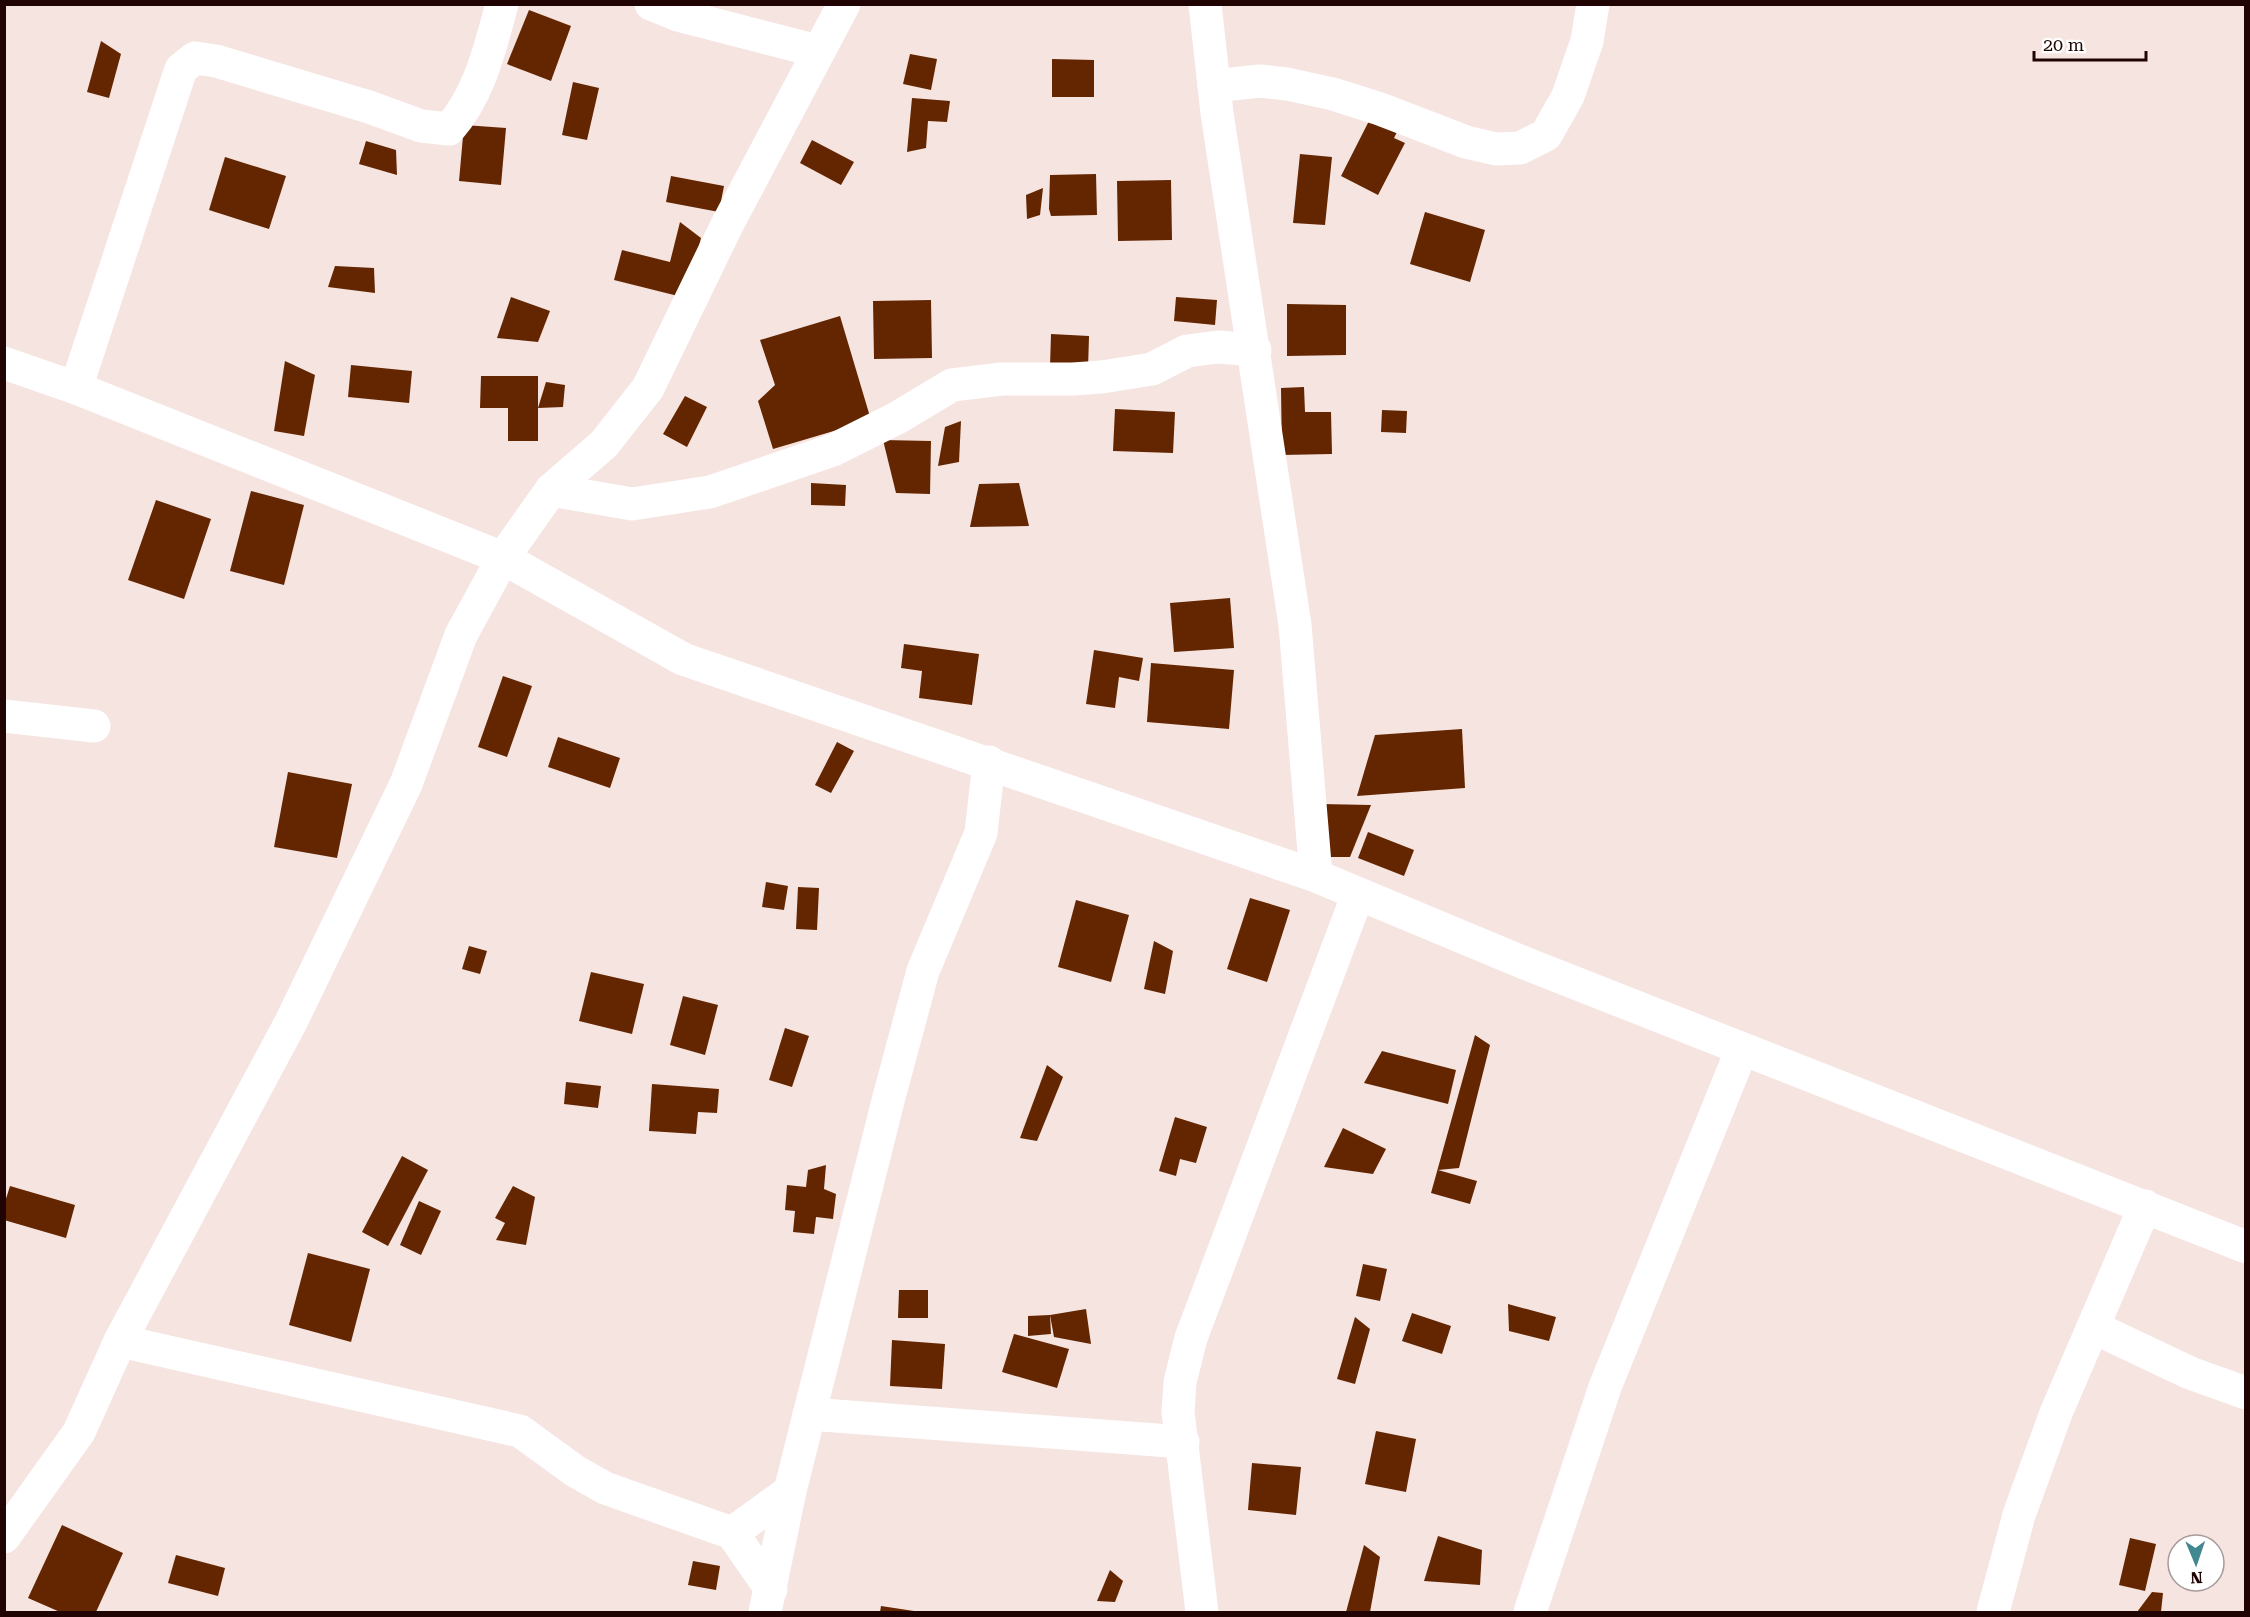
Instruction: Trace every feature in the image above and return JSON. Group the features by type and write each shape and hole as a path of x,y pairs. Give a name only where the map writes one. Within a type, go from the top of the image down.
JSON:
{"street":[{"path":"76,388 182,69 195,58 216,61 369,107 421,126 449,129 463,113 485,65 502,4"},
{"path":"651,4 678,15 817,51"},
{"path":"4,1537 79,1431 120,1341 296,1011 406,784 461,635 503,558 551,490 604,444 648,388 727,225 817,51 844,4"},
{"path":"1205,4 1214,86 1295,625 1316,876"},
{"path":"1214,86 1260,81 1287,84 1333,94 1380,109 1466,142 1496,149 1520,148 1546,135 1568,96 1587,41 1593,4"},
{"path":"551,490 632,504 710,492 833,450 897,418 952,385 1002,379 1073,380 1152,369 1187,351 1218,347 1255,350"},
{"path":"4,363 76,388 503,558 682,659 989,762 1316,876 1742,1049 2246,1247"},
{"path":"4,716 94,726"},
{"path":"768,1601 790,1491 923,971 981,833 989,762"},
{"path":"1202,1612 1178,1412 1180,1382 1191,1338 1358,894"},
{"path":"1530,1612 1605,1387 1742,1049"},
{"path":"1993,1612 2019,1515 2056,1413 2145,1206"},
{"path":"2093,1327 2190,1373 2246,1393"},
{"path":"120,1341 520,1431 575,1471 605,1488 732,1533 768,1601"},
{"path":"809,1414 1183,1442"},
{"path":"732,1533 790,1491"}],"building":[{"path":"529,10 571,26 551,81 507,64"},
{"path":"101,41 121,54 109,98 87,92"},
{"path":"910,54 937,59 931,90 903,84"},
{"path":"1052,59 1094,60 1094,97 1052,97"},
{"path":"573,82 599,88 587,140 562,135"},
{"path":"912,98 950,101 947,122 928,121 926,148 907,152"},
{"path":"1372,115 1399,128 1394,138 1405,143 1378,195 1341,176"},
{"path":"464,125 506,128 501,185 459,181"},
{"path":"812,140 854,162 841,185 800,163"},
{"path":"366,141 396,150 397,175 359,164"},
{"path":"1300,154 1332,157 1325,225 1293,223"},
{"path":"225,157 286,176 269,229 209,210"},
{"path":"1096,174 1097,215 1051,216 1049,209 1050,175"},
{"path":"671,176 724,186 719,212 666,202"},
{"path":"1171,180 1172,240 1118,241 1117,181"},
{"path":"1043,188 1040,215 1027,219 1026,195"},
{"path":"1425,212 1485,230 1470,282 1410,264"},
{"path":"680,222 701,238 686,298 614,280 622,250 670,262"},
{"path":"335,266 374,268 375,293 328,287"},
{"path":"511,297 550,311 538,342 497,338"},
{"path":"1176,297 1217,300 1215,325 1174,321"},
{"path":"931,300 932,358 874,359 873,301"},
{"path":"1287,304 1346,305 1346,355 1287,356"},
{"path":"840,316 871,420 773,449 758,401 775,385 760,340"},
{"path":"1051,334 1089,336 1088,368 1050,366"},
{"path":"285,361 315,375 304,436 274,431"},
{"path":"351,365 412,371 409,403 348,397"},
{"path":"481,376 538,376 538,441 508,441 508,408 480,408"},
{"path":"546,382 565,385 563,407 538,408"},
{"path":"1304,387 1305,412 1331,412 1332,454 1282,455 1281,388"},
{"path":"685,396 707,407 687,447 663,434"},
{"path":"1115,409 1175,412 1173,453 1113,451"},
{"path":"1382,410 1407,411 1406,433 1381,432"},
{"path":"961,421 959,462 938,466 945,427"},
{"path":"883,440 931,441 930,494 896,493"},
{"path":"811,483 846,485 845,506 811,505"},
{"path":"1019,483 1029,526 970,527 979,484"},
{"path":"251,491 304,505 284,585 230,571"},
{"path":"156,500 211,519 184,599 128,580"},
{"path":"1230,598 1234,648 1174,652 1170,603"},
{"path":"904,644 979,654 972,705 919,698 922,671 901,668"},
{"path":"1094,650 1143,658 1139,681 1119,677 1115,708 1086,704"},
{"path":"1151,663 1234,670 1229,729 1147,722"},
{"path":"503,676 532,686 507,757 478,747"},
{"path":"1462,729 1465,788 1357,796 1375,735"},
{"path":"558,737 620,758 610,788 548,767"},
{"path":"837,742 854,751 831,793 815,785"},
{"path":"288,772 352,784 337,858 274,847"},
{"path":"1321,804 1371,805 1350,857 1320,857"},
{"path":"1368,832 1414,850 1404,876 1358,858"},
{"path":"766,882 788,886 784,910 762,907"},
{"path":"798,887 819,888 817,930 796,929"},
{"path":"1250,898 1290,910 1267,982 1227,969"},
{"path":"1076,900 1129,915 1111,982 1058,967"},
{"path":"1154,941 1173,951 1165,994 1144,989"},
{"path":"469,946 487,951 480,974 462,969"},
{"path":"591,972 644,984 632,1034 579,1021"},
{"path":"683,996 718,1005 705,1055 670,1045"},
{"path":"785,1028 809,1036 792,1087 769,1080"},
{"path":"1475,1035 1490,1045 1459,1168 1438,1170 1477,1181 1470,1204 1431,1193"},
{"path":"1382,1051 1456,1070 1448,1104 1364,1083"},
{"path":"1047,1065 1063,1077 1037,1141 1020,1138"},
{"path":"566,1082 601,1086 598,1108 564,1104"},
{"path":"652,1084 719,1089 717,1113 698,1112 696,1134 649,1131"},
{"path":"1175,1117 1207,1127 1196,1163 1180,1159 1176,1176 1159,1171"},
{"path":"1343,1128 1386,1149 1373,1174 1324,1167"},
{"path":"402,1156 428,1170 388,1246 362,1232"},
{"path":"826,1165 824,1189 836,1194 833,1219 816,1217 814,1234 793,1232 795,1211 785,1210 787,1185 806,1187 808,1170"},
{"path":"10,1186 75,1205 66,1238 4,1220 4,1205"},
{"path":"513,1186 535,1197 526,1245 496,1240 505,1223 495,1218"},
{"path":"419,1201 441,1211 421,1255 400,1245"},
{"path":"308,1253 370,1269 351,1342 289,1325"},
{"path":"1363,1264 1387,1269 1380,1301 1356,1296"},
{"path":"899,1290 928,1290 928,1318 898,1318"},
{"path":"1508,1304 1556,1317 1549,1341 1509,1331"},
{"path":"1086,1309 1091,1344 1054,1337 1050,1315"},
{"path":"1412,1313 1451,1326 1442,1354 1402,1341"},
{"path":"1050,1315 1051,1334 1028,1336 1028,1316"},
{"path":"1355,1317 1370,1329 1355,1384 1337,1379"},
{"path":"1014,1334 1069,1349 1057,1388 1002,1372"},
{"path":"892,1340 945,1344 942,1389 890,1386"},
{"path":"1376,1431 1416,1439 1406,1492 1365,1484"},
{"path":"1252,1463 1301,1467 1296,1515 1248,1510"},
{"path":"62,1525 123,1553 96,1612 60,1612 28,1598"},
{"path":"1438,1536 1482,1550 1480,1585 1424,1581"},
{"path":"2130,1538 2156,1544 2145,1591 2119,1585"},
{"path":"1364,1545 1380,1557 1370,1612 1346,1612"},
{"path":"176,1555 225,1568 218,1596 168,1583"},
{"path":"693,1561 720,1566 716,1590 688,1585"},
{"path":"1110,1570 1123,1581 1115,1602 1097,1601"},
{"path":"2152,1592 2163,1593 2161,1612 2137,1612"},
{"path":"881,1606 914,1611 914,1612 880,1612"}]}
